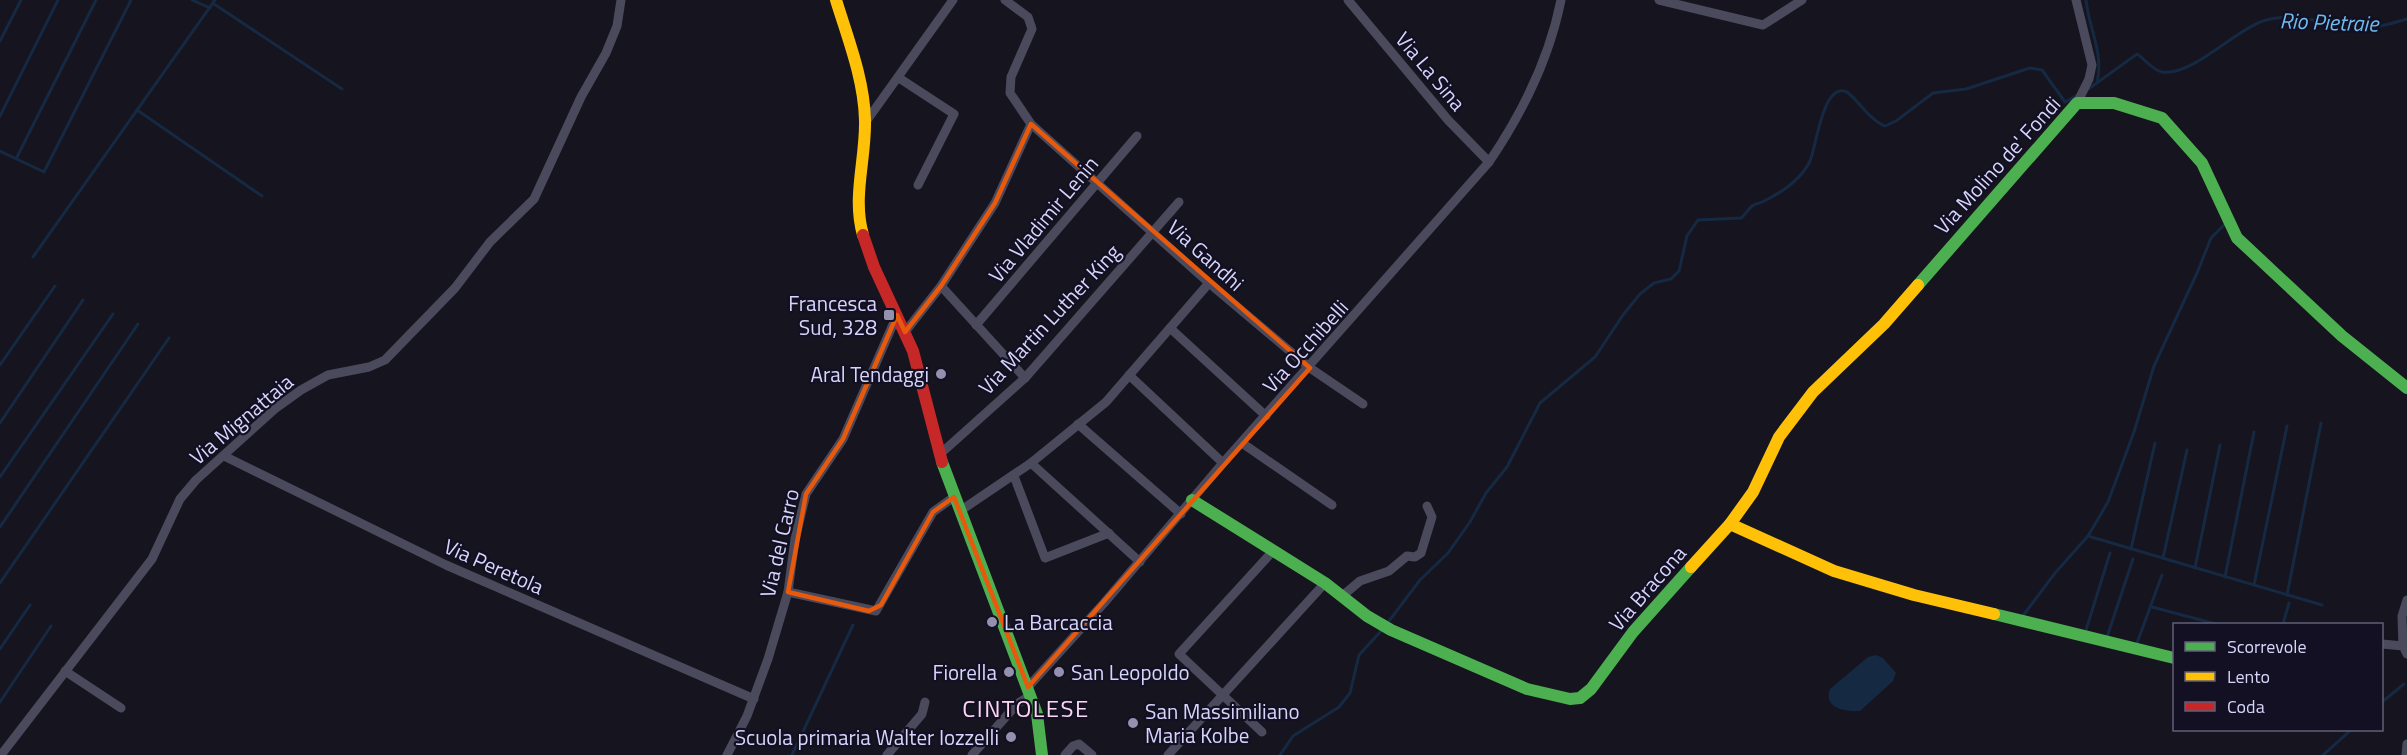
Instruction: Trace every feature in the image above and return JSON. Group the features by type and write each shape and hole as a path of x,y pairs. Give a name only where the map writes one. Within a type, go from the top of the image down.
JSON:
{"street":[{"name":"Via Mignattaia","path":"1,755 152,559 186,491 276,408 309,385 328,375 369,367 385,360 455,288 490,242 534,199 580,97 606,53 616,26 621,0"},
{"path":"836,0 857,65 863,92 865,123 858,205 860,223 874,267 905,332 921,381 939,455 1037,714 1042,755"},
{"path":"865,123 953,0"},
{"name":"Via Gandhi","path":"1005,0 1028,17 1032,29 1011,77 1010,93 1031,124 1096,185 1153,232 1209,283 1310,368 1363,404"},
{"name":"Via La Sina","path":"1348,0 1448,120 1489,162"},
{"name":"Via Occhibelli","path":"972,755 1223,463 1310,368 1489,162 1515,124 1529,96 1546,58 1562,0"},
{"path":"1659,0 1763,25 1802,0"},
{"path":"2076,0 2092,65 2089,79 2077,103"},
{"path":"899,78 954,114 918,185"},
{"name":"Via Molino de' Fondi","path":"1730,524 1753,492 1779,437 1813,392 1884,324 2077,103 2114,103 2162,118 2202,164 2237,238 2342,336 2407,388"},
{"path":"905,332 941,286 995,202 1031,124"},
{"name":"Via Vladimir Lenin","path":"976,325 1137,136"},
{"name":"Via Martin Luther King","path":"939,455 1025,378 1179,202"},
{"path":"960,512 1014,476 1106,402 1209,283"},
{"path":"941,286 1025,378"},
{"name":"Via del Carro","path":"727,755 754,699 788,592 795,538 806,494 843,439 897,315"},
{"path":"1170,328 1266,416"},
{"path":"1129,375 1223,463"},
{"path":"1077,424 1181,514"},
{"path":"1242,443 1332,505"},
{"name":"Via Peretola","path":"224,456 446,565 754,699"},
{"path":"1031,463 1140,562"},
{"path":"1014,476 1045,558 1109,533"},
{"path":"788,592 876,611 933,512 954,497"},
{"name":"Via Bracona","path":"1192,500 1325,583 1341,597 1390,630 1514,683 1553,696 1580,698 1591,689 1633,632 1730,524"},
{"path":"1341,597 1360,581 1382,575 1407,556 1418,556 1422,553 1432,516 1427,506"},
{"path":"1730,524 1834,571 1914,595 2173,658"},
{"path":"1263,732 1179,654 1273,551"},
{"path":"1168,755 1325,583"},
{"path":"2383,644 2405,650 2402,616 2407,600"},
{"path":"65,671 121,708"},
{"path":"887,755 922,714 925,702"},
{"path":"1065,755 1073,746 1079,744 1092,755"},
{"path":"2406,755 2407,744"}],"highlighted area":[{"path":"1031,124 1310,368 1028,687 954,497 933,512 881,605 869,611 788,592 806,494 843,439 897,315 905,332 941,286 995,203"}],"water":[{"path":"1876,655 1883,658 1896,673 1893,681 1860,711 1848,711 1832,705 1830,689 1868,657"}],"waterway":[{"path":"0,41 21,0"},
{"path":"0,116 58,0"},
{"path":"16,159 96,0"},
{"path":"0,151 44,172 131,0"},
{"path":"192,0 210,8"},
{"path":"33,257 215,0"},
{"path":"2086,0 2099,61 2097,83"},
{"path":"214,4 342,89"},
{"name":"Rio Pietraie","path":"2087,90 2137,54 2158,71 2174,72 2199,60 2252,26 2276,18 2303,18 2357,27 2380,26 2407,19"},
{"name":"Rio Pietraie","path":"1389,621 1420,580 1448,553 1470,522 1486,493 1507,467 1540,403 1595,357 1640,294 1654,283 1671,279 1679,271 1687,236 1698,220 1741,218 1753,206 1783,190 1796,180 1810,161 1825,108 1836,92 1848,93 1873,118 1885,126 1896,121 1933,93 1966,89 2030,68 2042,70 2065,102 2076,96"},
{"path":"137,110 262,196"},
{"path":"2022,617 2055,573 2088,536 2108,502 2134,432 2154,366 2211,238 2224,225"},
{"path":"0,365 55,286"},
{"path":"0,423 83,300"},
{"path":"0,477 113,314"},
{"path":"0,527 138,324"},
{"path":"0,583 169,338"},
{"path":"2287,595 2321,423"},
{"path":"2254,585 2287,426"},
{"path":"2225,577 2254,432"},
{"path":"2131,549 2155,443"},
{"path":"2195,568 2220,445"},
{"path":"2163,558 2187,450"},
{"path":"2088,536 2322,605"},
{"path":"2086,630 2110,553"},
{"path":"2107,637 2133,559"},
{"path":"2137,643 2162,575"},
{"path":"2283,623 2289,603"},
{"path":"0,649 30,605"},
{"path":"2152,607 2212,623"},
{"path":"792,755 853,625"},
{"path":"0,702 51,626"},
{"path":"1280,755 1293,736 1339,707 1350,693 1359,655 1381,631"},
{"path":"2383,701 2404,684"},
{"path":"2323,755 2350,731"}],"traffic: fast":[{"path":"1918,285 2077,103 2114,103 2162,118 2202,163 2237,238 2342,336 2407,388"},
{"path":"942,462 1037,714 1042,755"},
{"path":"1192,500 1325,583 1367,616 1391,630 1527,689 1570,699 1580,698 1591,689 1633,632 1691,567"},
{"path":"1994,614 2173,658"}],"traffic: slow":[{"path":"836,0 855,59 864,105 865,135 859,192 863,235"},
{"path":"1730,524 1753,492 1779,437 1813,392 1884,324 1918,285"},
{"path":"1691,567 1730,524 1834,571 1914,595 1994,614"}],"traffic: jam":[{"path":"863,235 874,267 913,351 942,462"}],"place":[{"name":"Francesca Sud, 328","path":"889,315"},
{"name":"Aral Tendaggi","path":"941,374"},
{"name":"La Barcaccia","path":"992,622"},
{"name":"Fiorella","path":"1009,672"},
{"name":"San Leopoldo","path":"1059,672"},
{"name":"San Massimiliano Maria Kolbe","path":"1133,723"},
{"name":"Scuola primaria Walter Iozzelli","path":"1011,737"}],"district":[{"name":"CINTOLESE","path":"1026,708"}]}
